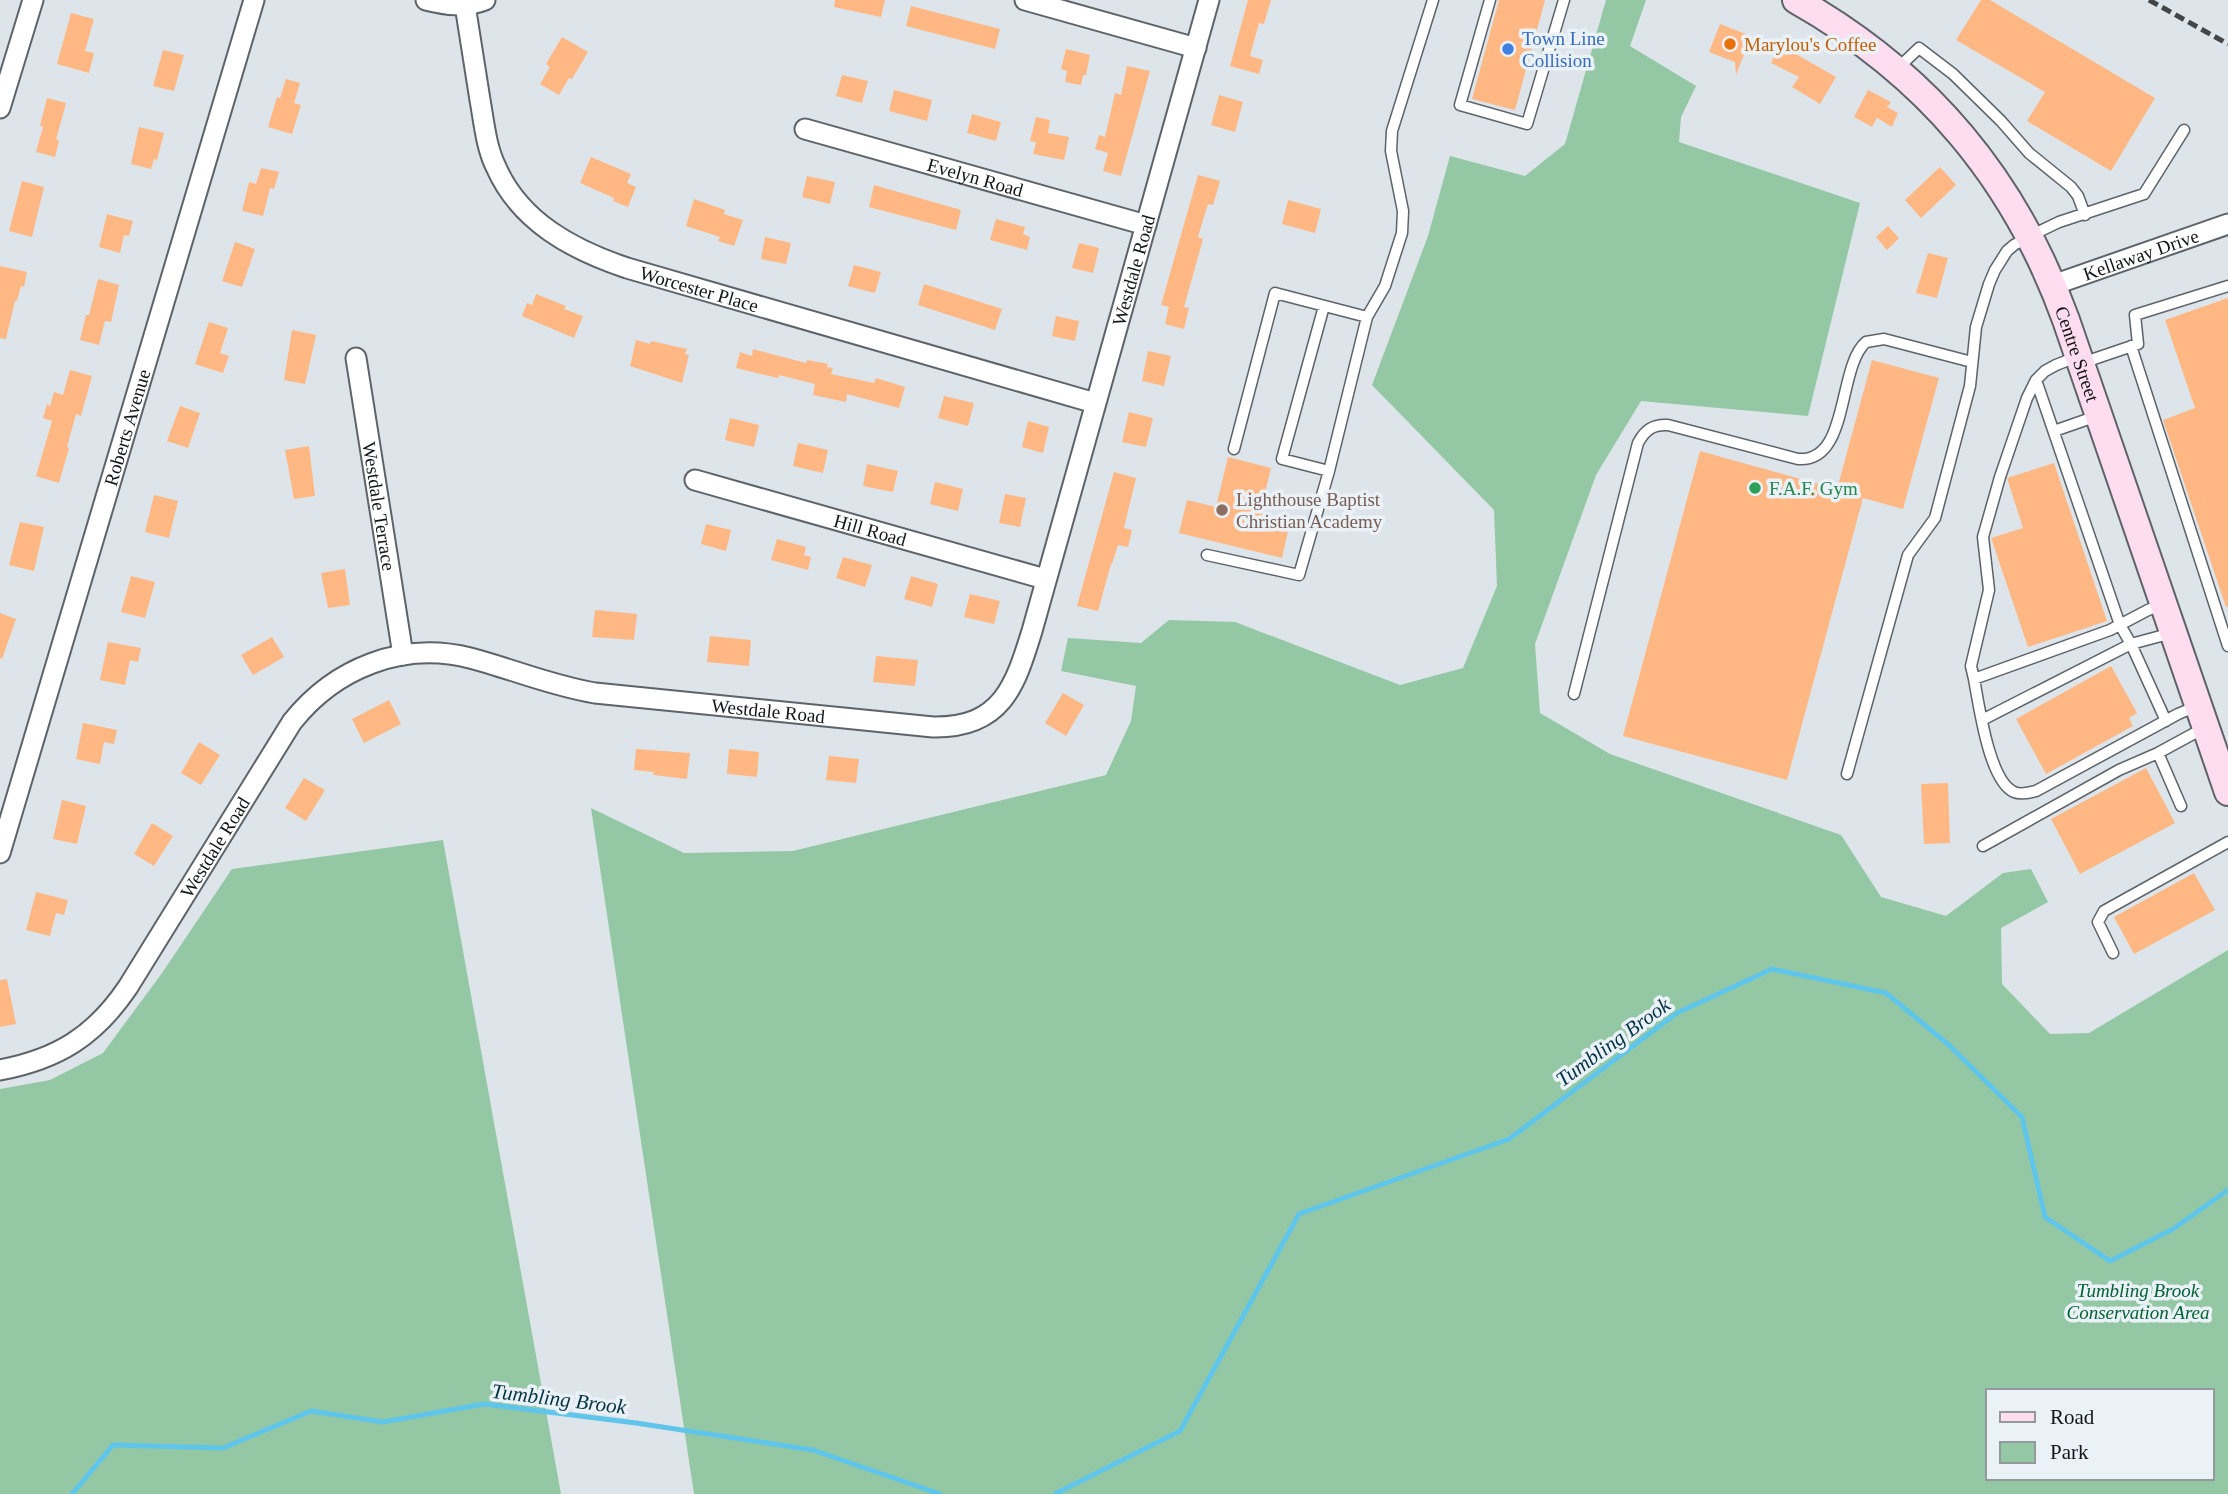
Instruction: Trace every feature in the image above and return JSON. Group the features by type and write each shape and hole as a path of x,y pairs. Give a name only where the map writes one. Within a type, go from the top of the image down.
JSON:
{"main road":[{"name":"Centre Street","path":"1796,0 1859,40 1897,69 1936,105 1974,149 2003,190 2030,236 2053,285 2080,360 2228,791"}],"street":[{"path":"0,108 33,0"},
{"name":"Roberts Avenue","path":"0,853 254,0"},
{"path":"426,0 440,4 465,5 485,0"},
{"path":"1025,0 1196,48"},
{"name":"Westdale Road","path":"0,1070 35,1062 65,1049 94,1029 108,1014 128,987 282,736 316,695 365,665 403,655 426,653 459,656 595,693 924,726 953,726 985,715 1008,694 1023,658 1209,0"},
{"name":"Worcester Place","path":"465,5 485,131 495,166 510,194 530,216 560,240 594,257 627,268 1095,403"},
{"name":"Evelyn Road","path":"805,129 1146,225"},
{"name":"Kellaway Drive","path":"2053,285 2228,224"},
{"name":"Westdale Terrace","path":"356,358 403,655"},
{"name":"Hill Road","path":"695,480 1045,579"}],"lane":[{"path":"1207,555 1299,575 1329,471 1367,317 1385,286 1402,233 1403,211 1391,150 1392,131 1433,0"},
{"path":"1490,0 1460,105 1527,124 1564,0"},
{"path":"1897,69 1919,48 1952,74 2001,121 2029,153 2071,187 2078,196 2085,215"},
{"path":"1847,774 1909,555 1935,518 1970,386 1976,327 1989,284 2007,251 2030,236 2059,222 2144,194 2185,130"},
{"path":"2201,717 2166,721 2036,791 2020,794 2006,787 1991,757 1971,666 1989,590 1983,537 2020,418 2036,380 2056,365 2138,344 2135,316 2228,286"},
{"path":"1234,449 1275,293 1367,317"},
{"path":"1324,306 1282,459 1329,471"},
{"path":"1574,694 1638,443 1649,428 1659,424 1668,425 1798,458 1810,458 1817,455 1829,442 1856,355 1866,342 1884,339 1972,362"},
{"path":"2131,346 2228,646"},
{"path":"2036,380 2120,625 2166,721"},
{"path":"2054,431 2099,415"},
{"path":"1974,679 2120,625 2163,605"},
{"path":"1982,720 2131,644 2173,633"},
{"path":"1983,846 2119,770 2158,753 2201,717"},
{"path":"2158,753 2181,806"},
{"path":"2113,953 2098,922 2104,911 2228,842"}],"green space":[{"name":"Tumbling Brook Conservation Area","path":"1606,0 1646,0 1630,46 1696,86 1681,117 1679,142 1860,203 1808,416 1641,401 1596,475 1535,644 1540,713 1610,754 1841,835 1881,897 1946,916 2003,873 2031,869 2048,902 2001,928 2002,984 2050,1034 2089,1033 2228,950 2228,1494 694,1494 591,808 684,853 793,851 1106,775 1131,721 1136,686 1061,671 1068,638 1141,643 1169,620 1235,622 1400,685 1463,668 1497,586 1494,510 1372,385 1428,236 1450,156 1525,176 1565,144"},
{"path":"443,840 561,1494 0,1494 0,1089 50,1080 103,1053 162,973 232,869"}],"building":[{"path":"835,0 885,0 881,17 834,7"},
{"path":"1248,0 1271,0 1264,24 1259,23 1250,56 1263,60 1259,74 1230,66"},
{"name":"Town Line Collision","path":"1499,0 1545,0 1515,110 1472,99"},
{"path":"1981,0 1990,0 2155,98 2111,171 2027,121 2045,92 1956,40"},
{"path":"911,6 1000,29 995,49 906,26"},
{"path":"71,13 94,19 85,51 94,53 89,73 57,64"},
{"name":"Marylou's Coffee","path":"1720,24 1751,36 1736,75 1735,62 1709,52"},
{"path":"562,37 588,52 559,95 540,84 550,67 546,64"},
{"path":"1780,45 1836,77 1820,104 1792,87 1799,77 1771,63"},
{"path":"1066,49 1090,55 1081,85 1065,82 1067,71 1061,69"},
{"path":"163,50 184,55 174,91 153,86"},
{"path":"1127,66 1150,71 1121,176 1103,171 1108,153 1095,149 1099,135 1105,137 1115,93 1121,95"},
{"path":"842,75 868,81 862,103 836,96"},
{"path":"286,79 300,83 294,103 301,105 292,134 268,127 277,97 280,98"},
{"path":"894,90 932,100 927,121 889,111"},
{"path":"1868,90 1891,102 1887,107 1898,113 1892,127 1877,118 1872,127 1854,117"},
{"path":"1219,95 1243,102 1235,132 1211,125"},
{"path":"47,98 66,103 56,140 59,140 55,157 36,152"},
{"path":"972,114 1001,122 996,141 967,133"},
{"path":"1036,117 1050,120 1048,133 1069,137 1064,160 1033,154 1036,142 1030,141"},
{"path":"139,127 164,133 157,160 154,159 151,169 131,164"},
{"path":"591,157 631,174 627,183 636,187 628,207 580,183"},
{"path":"1940,167 1956,185 1921,218 1905,200"},
{"path":"261,168 279,172 274,189 270,188 263,216 242,211 249,182 256,184"},
{"path":"1198,175 1220,181 1213,205 1208,204 1198,237 1203,239 1184,307 1189,308 1184,329 1165,324 1169,307 1161,305"},
{"path":"807,176 835,182 830,204 802,197"},
{"path":"22,181 44,187 32,237 9,231"},
{"path":"874,185 961,210 956,230 869,207"},
{"path":"694,199 725,210 724,214 743,220 734,246 718,241 720,237 686,226"},
{"path":"1288,200 1321,209 1315,233 1282,224"},
{"path":"107,214 133,221 129,236 124,235 120,253 99,247"},
{"path":"996,219 1025,227 1023,234 1030,237 1027,250 990,240"},
{"path":"1888,226 1899,238 1887,250 1876,237"},
{"path":"765,237 791,243 786,264 761,259"},
{"path":"235,242 255,249 242,287 222,281"},
{"path":"1079,243 1099,248 1093,273 1072,268"},
{"path":"1928,253 1948,258 1937,298 1916,293"},
{"path":"854,265 881,272 875,293 848,286"},
{"path":"0,266 27,272 24,287 21,286 15,301 6,339 0,338"},
{"path":"98,279 119,285 111,322 105,321 99,345 80,340"},
{"path":"924,284 1002,309 995,330 918,305"},
{"path":"536,294 583,316 574,338 522,316 527,303 532,305"},
{"path":"2228,298 2226,607 2163,420 2195,408 2165,320"},
{"path":"1056,316 1079,321 1075,341 1052,336"},
{"path":"209,322 228,328 220,353 229,356 223,373 195,364"},
{"path":"292,330 316,335 305,384 284,380"},
{"path":"636,340 687,349 685,354 689,355 682,383 630,366"},
{"path":"753,349 806,363 807,360 828,364 827,367 833,368 831,374 874,383 876,378 905,387 899,408 847,394 846,402 813,395 815,384 736,368 740,352 752,356"},
{"path":"1148,351 1171,356 1164,386 1142,381"},
{"path":"1872,360 1939,378 1903,509 1863,498 1787,780 1623,736 1700,451 1837,489"},
{"path":"70,370 92,376 81,416 76,414 59,483 36,476 52,421 43,418 47,404 50,406 54,392 63,395"},
{"path":"944,396 974,403 968,426 938,418"},
{"path":"180,406 200,413 188,448 167,441"},
{"path":"1129,412 1153,418 1146,447 1122,442"},
{"path":"730,418 759,425 754,447 725,440"},
{"path":"1028,421 1049,427 1043,453 1022,447"},
{"path":"798,443 828,450 823,473 793,466"},
{"path":"309,446 315,496 294,499 285,450"},
{"name":"Lighthouse Baptist Christian Academy","path":"1228,457 1271,468 1260,514 1290,522 1282,558 1179,533 1187,500 1216,507"},
{"path":"2054,463 2107,621 2028,647 1991,538 2023,528 2007,478"},
{"path":"867,464 898,471 893,492 863,486"},
{"path":"1114,472 1136,478 1124,528 1132,530 1128,547 1118,545 1098,611 1077,606"},
{"path":"935,482 963,489 958,511 930,504"},
{"path":"1005,494 1026,498 1020,527 999,523"},
{"path":"154,495 178,501 169,538 145,532"},
{"path":"20,522 44,527 34,571 9,565"},
{"path":"706,524 731,530 726,551 701,544"},
{"path":"777,539 806,547 804,555 811,557 808,570 771,560"},
{"path":"843,557 872,565 865,587 836,578"},
{"path":"345,569 350,605 328,608 321,573"},
{"path":"131,576 155,582 145,618 121,612"},
{"path":"911,576 938,584 932,607 904,599"},
{"path":"970,594 1000,601 994,624 964,617"},
{"path":"595,610 637,614 634,640 592,637"},
{"path":"0,613 16,619 2,659 0,658"},
{"path":"710,636 751,640 749,666 707,662"},
{"path":"272,637 284,657 253,675 241,655"},
{"path":"108,642 141,648 138,662 130,660 125,685 100,680"},
{"path":"876,656 918,660 915,686 873,682"},
{"path":"2111,666 2137,713 2129,718 2133,726 2046,774 2016,719"},
{"path":"1063,693 1084,705 1066,736 1045,723"},
{"path":"389,700 401,724 364,743 352,719"},
{"path":"83,723 117,730 114,744 104,742 100,764 76,759"},
{"path":"199,742 220,755 201,785 181,773"},
{"path":"636,749 690,753 687,779 634,770"},
{"path":"729,749 759,752 757,777 727,774"},
{"path":"829,756 859,759 856,783 826,780"},
{"path":"2146,768 2175,823 2080,874 2051,819"},
{"path":"304,778 325,790 306,821 285,808"},
{"path":"1948,783 1950,843 1924,844 1921,784"},
{"path":"62,800 86,806 77,844 53,839"},
{"path":"152,823 173,836 154,866 134,854"},
{"path":"2194,873 2215,910 2134,954 2114,917"},
{"path":"36,892 68,900 64,915 56,913 50,936 26,930"},
{"path":"7,979 16,1024 0,1027 0,980"}],"waterway":[{"name":"Tumbling Brook","path":"1055,1494 1180,1431 1299,1214 1509,1139 1677,1013 1772,969 1886,993 1949,1045 2022,1117 2045,1217 2110,1261 2173,1229 2228,1190"},
{"name":"Tumbling Brook","path":"72,1494 113,1445 223,1448 311,1411 383,1422 484,1404 636,1423 813,1450 940,1494"}],"railway":[{"path":"2149,0 2228,44"}],"place":[{"name":"Marylou's Coffee","path":"1730,44"},
{"name":"Town Line Collision","path":"1508,49"},
{"name":"F.A.F. Gym","path":"1755,488"},
{"name":"Lighthouse Baptist Christian Academy","path":"1222,510"}]}
